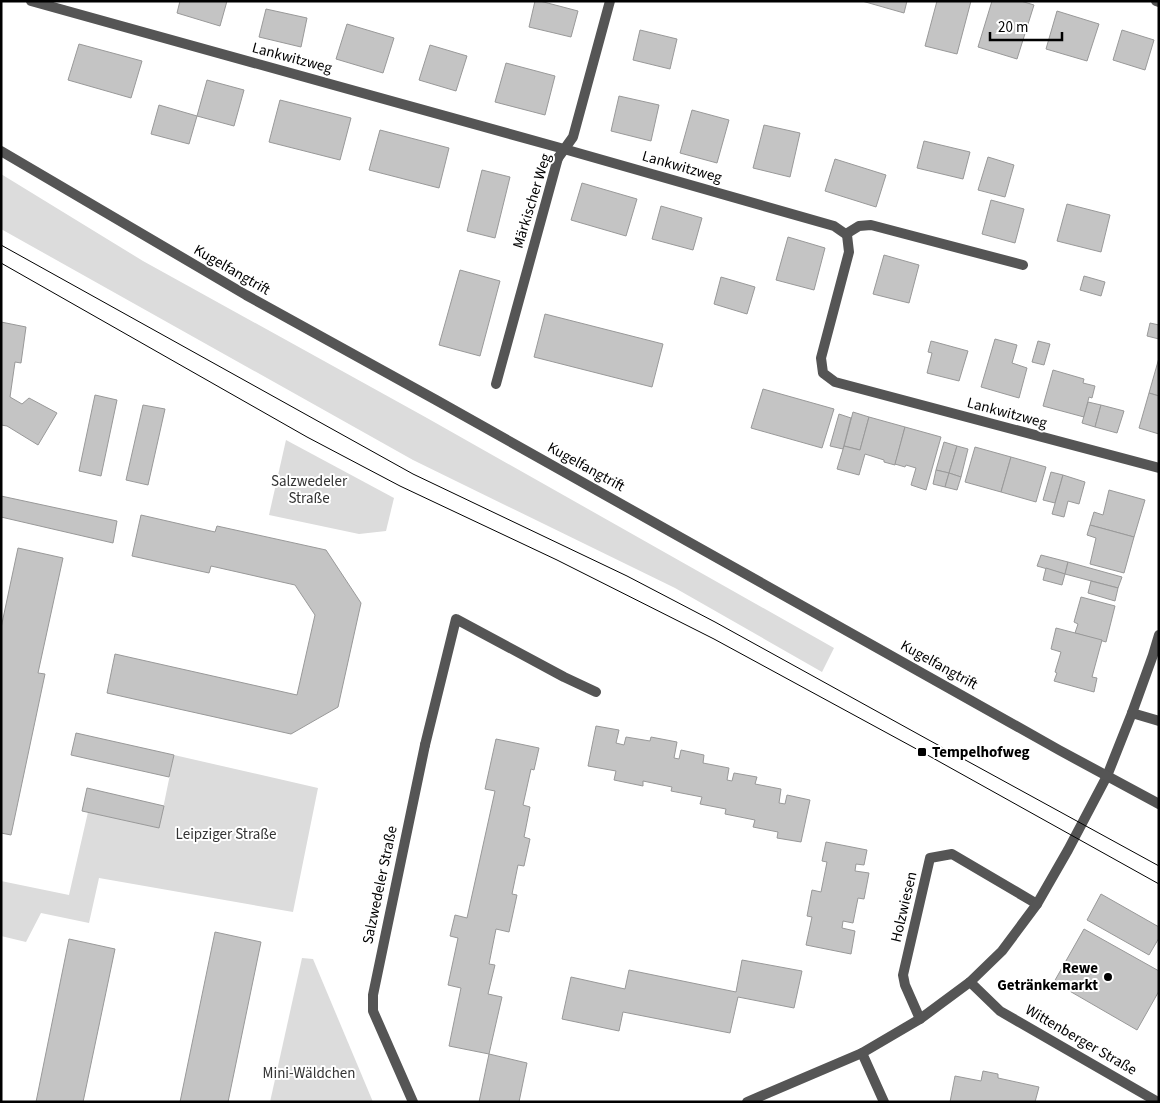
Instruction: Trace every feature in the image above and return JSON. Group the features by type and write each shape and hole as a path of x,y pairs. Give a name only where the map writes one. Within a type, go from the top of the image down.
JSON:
{"street":[{"name":"Lankwitzweg","path":"31,1 561,153 834,226 847,235 849,252 820,358 823,373 835,382 1159,468"},
{"name":"Märkischer Weg","path":"496,384 561,153 573,137 610,1"},
{"name":"Kugelfangtrift","path":"1,151 246,295 1159,804"},
{"path":"846,234 859,226 871,225 1023,265"},
{"name":"Salzwedeler Straße","path":"413,1102 373,1011 373,995 425,744 456,619 596,692"},
{"path":"747,1102 862,1052 920,1019 970,982 1002,951 1037,904 1107,776 1132,714 1159,635"},
{"path":"1132,714 1159,721"},
{"name":"Holzwiesen","path":"920,1019 905,985 903,975 930,858 952,854 1037,904"},
{"name":"Wittenberger Straße","path":"970,982 1000,1012 1158,1102"},
{"path":"862,1052 884,1102"}],"green space":[{"path":"1,174 143,261 427,418 834,648 822,672 675,588 413,460 1,229"},
{"name":"Salzwedeler Straße","path":"286,440 394,498 386,531 359,534 269,515"},
{"name":"Leipziger Straße","path":"174,755 318,788 293,912 99,878 89,923 41,913 26,942 1,936 1,881 69,895 88,812 159,828"},
{"name":"Mini-Wäldchen","path":"302,958 313,959 373,1102 270,1102"}],"building":[{"path":"180,1 227,1 220,26 177,13"},
{"path":"535,1 578,11 571,37 529,27"},
{"path":"862,1 907,1 904,13"},
{"path":"937,1 971,1 957,54 925,46"},
{"path":"992,1 1021,1 1034,5 1017,59 978,47"},
{"path":"266,9 307,18 301,47 259,37"},
{"path":"1057,11 1099,24 1087,61 1046,49"},
{"path":"347,24 394,38 383,73 336,59"},
{"path":"640,30 677,39 670,69 633,60"},
{"path":"1122,30 1154,40 1145,70 1113,60"},
{"path":"79,44 142,61 131,98 68,80"},
{"path":"430,45 467,56 456,91 419,80"},
{"path":"506,63 555,76 545,115 495,102"},
{"path":"207,80 244,90 234,126 197,116"},
{"path":"619,96 659,105 651,141 611,131"},
{"path":"280,100 351,118 340,160 269,142"},
{"path":"159,105 197,116 189,144 151,134"},
{"path":"692,110 729,120 717,163 680,153"},
{"path":"764,125 800,133 790,177 753,168"},
{"path":"380,130 449,148 439,188 369,170"},
{"path":"924,141 970,152 963,179 917,168"},
{"path":"988,157 1014,165 1005,197 978,190"},
{"path":"835,159 886,175 876,207 825,191"},
{"path":"482,170 510,177 495,238 467,231"},
{"path":"582,183 637,199 626,236 571,220"},
{"path":"991,200 1024,209 1015,243 982,234"},
{"path":"1067,204 1110,215 1101,252 1057,241"},
{"path":"661,206 702,218 693,250 652,239"},
{"path":"788,237 825,248 814,290 776,280"},
{"path":"884,255 919,265 909,303 873,294"},
{"path":"460,270 500,281 480,356 439,345"},
{"path":"1084,276 1105,282 1101,296 1080,290"},
{"path":"721,277 755,287 747,314 714,304"},
{"path":"545,314 663,344 652,387 534,357"},
{"path":"1,322 26,327 21,363 15,362 10,397 22,404 29,398 57,413 38,445 7,426 1,425"},
{"path":"1150,323 1159,325 1159,339 1147,336"},
{"path":"995,339 1017,345 1012,363 1027,368 1019,398 981,387"},
{"path":"931,341 968,351 959,381 927,373 932,353 928,352"},
{"path":"1038,341 1050,344 1044,365 1032,362"},
{"path":"1159,358 1159,396 1149,393"},
{"path":"1053,370 1084,379 1083,383 1095,386 1092,398 1089,397 1084,417 1043,406"},
{"path":"763,389 834,409 822,448 751,428"},
{"path":"1149,393 1159,396 1159,434 1139,428"},
{"path":"95,395 117,400 101,476 79,471"},
{"path":"1088,402 1101,405 1095,427 1082,423"},
{"path":"143,405 165,409 148,485 126,480"},
{"path":"1101,405 1124,411 1117,433 1095,427"},
{"path":"853,412 869,417 860,450 844,446"},
{"path":"839,414 851,418 843,449 830,446"},
{"path":"869,417 905,427 895,465 865,454 859,475 837,469 844,446 860,450"},
{"path":"905,427 941,437 926,490 911,485 916,468 895,464"},
{"path":"944,442 957,446 949,473 936,470"},
{"path":"957,446 968,449 961,477 949,473"},
{"path":"975,447 1011,457 1001,492 965,482"},
{"path":"1011,457 1046,467 1036,502 1001,492"},
{"path":"936,470 949,473 945,487 933,484"},
{"path":"1051,472 1063,475 1055,503 1043,500"},
{"path":"949,473 961,477 957,490 945,487"},
{"path":"1063,475 1085,482 1079,504 1068,501 1064,517 1052,514"},
{"path":"1109,490 1145,500 1134,537 1090,525 1094,512 1103,515"},
{"path":"1,496 117,521 113,543 1,517"},
{"path":"141,515 215,532 217,526 326,550 361,603 338,707 291,734 107,693 115,654 297,695 315,615 295,585 211,566 209,573 132,556"},
{"path":"1090,525 1134,537 1124,573 1090,564 1096,538 1087,535"},
{"path":"18,548 63,558 38,673 45,674 11,835 1,833 1,628"},
{"path":"1041,555 1068,562 1065,574 1037,566"},
{"path":"1068,562 1122,577 1118,588 1065,574"},
{"path":"1046,568 1065,574 1062,585 1043,580"},
{"path":"1091,581 1118,588 1115,601 1088,593"},
{"path":"1081,597 1115,606 1106,642 1075,633 1078,624 1074,622"},
{"path":"1056,628 1102,640 1092,677 1097,678 1094,692 1054,681 1061,652 1051,649"},
{"path":"596,726 619,730 616,743 624,745 626,737 650,741 651,737 677,742 674,758 679,759 681,750 704,755 703,763 729,768 727,780 732,781 734,773 757,777 755,784 781,789 779,803 785,804 787,795 810,800 801,842 777,838 778,832 753,827 755,820 725,814 726,809 700,804 702,797 671,791 672,787 643,781 643,786 614,780 616,771 588,766"},
{"path":"76,733 174,755 169,777 71,755"},
{"path":"496,739 539,748 534,770 531,769 523,805 530,807 524,837 530,839 524,866 518,865 512,894 517,895 509,932 496,929 489,964 495,965 488,994 502,997 489,1054 449,1046 461,988 448,985 458,938 450,936 455,915 467,918 495,791 485,789"},
{"path":"87,788 164,806 159,828 82,811"},
{"path":"826,842 867,850 864,865 856,864 855,871 869,873 864,899 858,898 853,923 843,921 842,928 855,931 851,954 806,945 812,917 807,916 812,890 821,892 827,862 822,861"},
{"path":"1101,894 1159,927 1159,938 1149,955 1087,920"},
{"name":"Rewe Getränkemarkt","path":"1084,929 1159,971 1159,991 1137,1030 1054,982"},
{"path":"215,932 261,942 228,1102 180,1102"},
{"path":"69,939 115,949 83,1102 36,1102"},
{"path":"742,960 802,971 794,1008 738,997 730,1033 623,1012 619,1031 562,1019 571,977 625,989 629,970 736,992"},
{"path":"489,1054 527,1063 519,1102 479,1102"},
{"path":"983,1071 998,1074 998,1078 1039,1087 1035,1102 950,1102 955,1076 981,1081"}],"tram line":[{"path":"1,245 413,474 627,576 715,622 1159,866"},
{"path":"1,263 307,437 400,486 557,560 714,639 1159,884"}],"place":[{"name":"Tempelhofweg","path":"922,752"},
{"name":"Rewe Getränkemarkt","path":"1108,977"}]}
